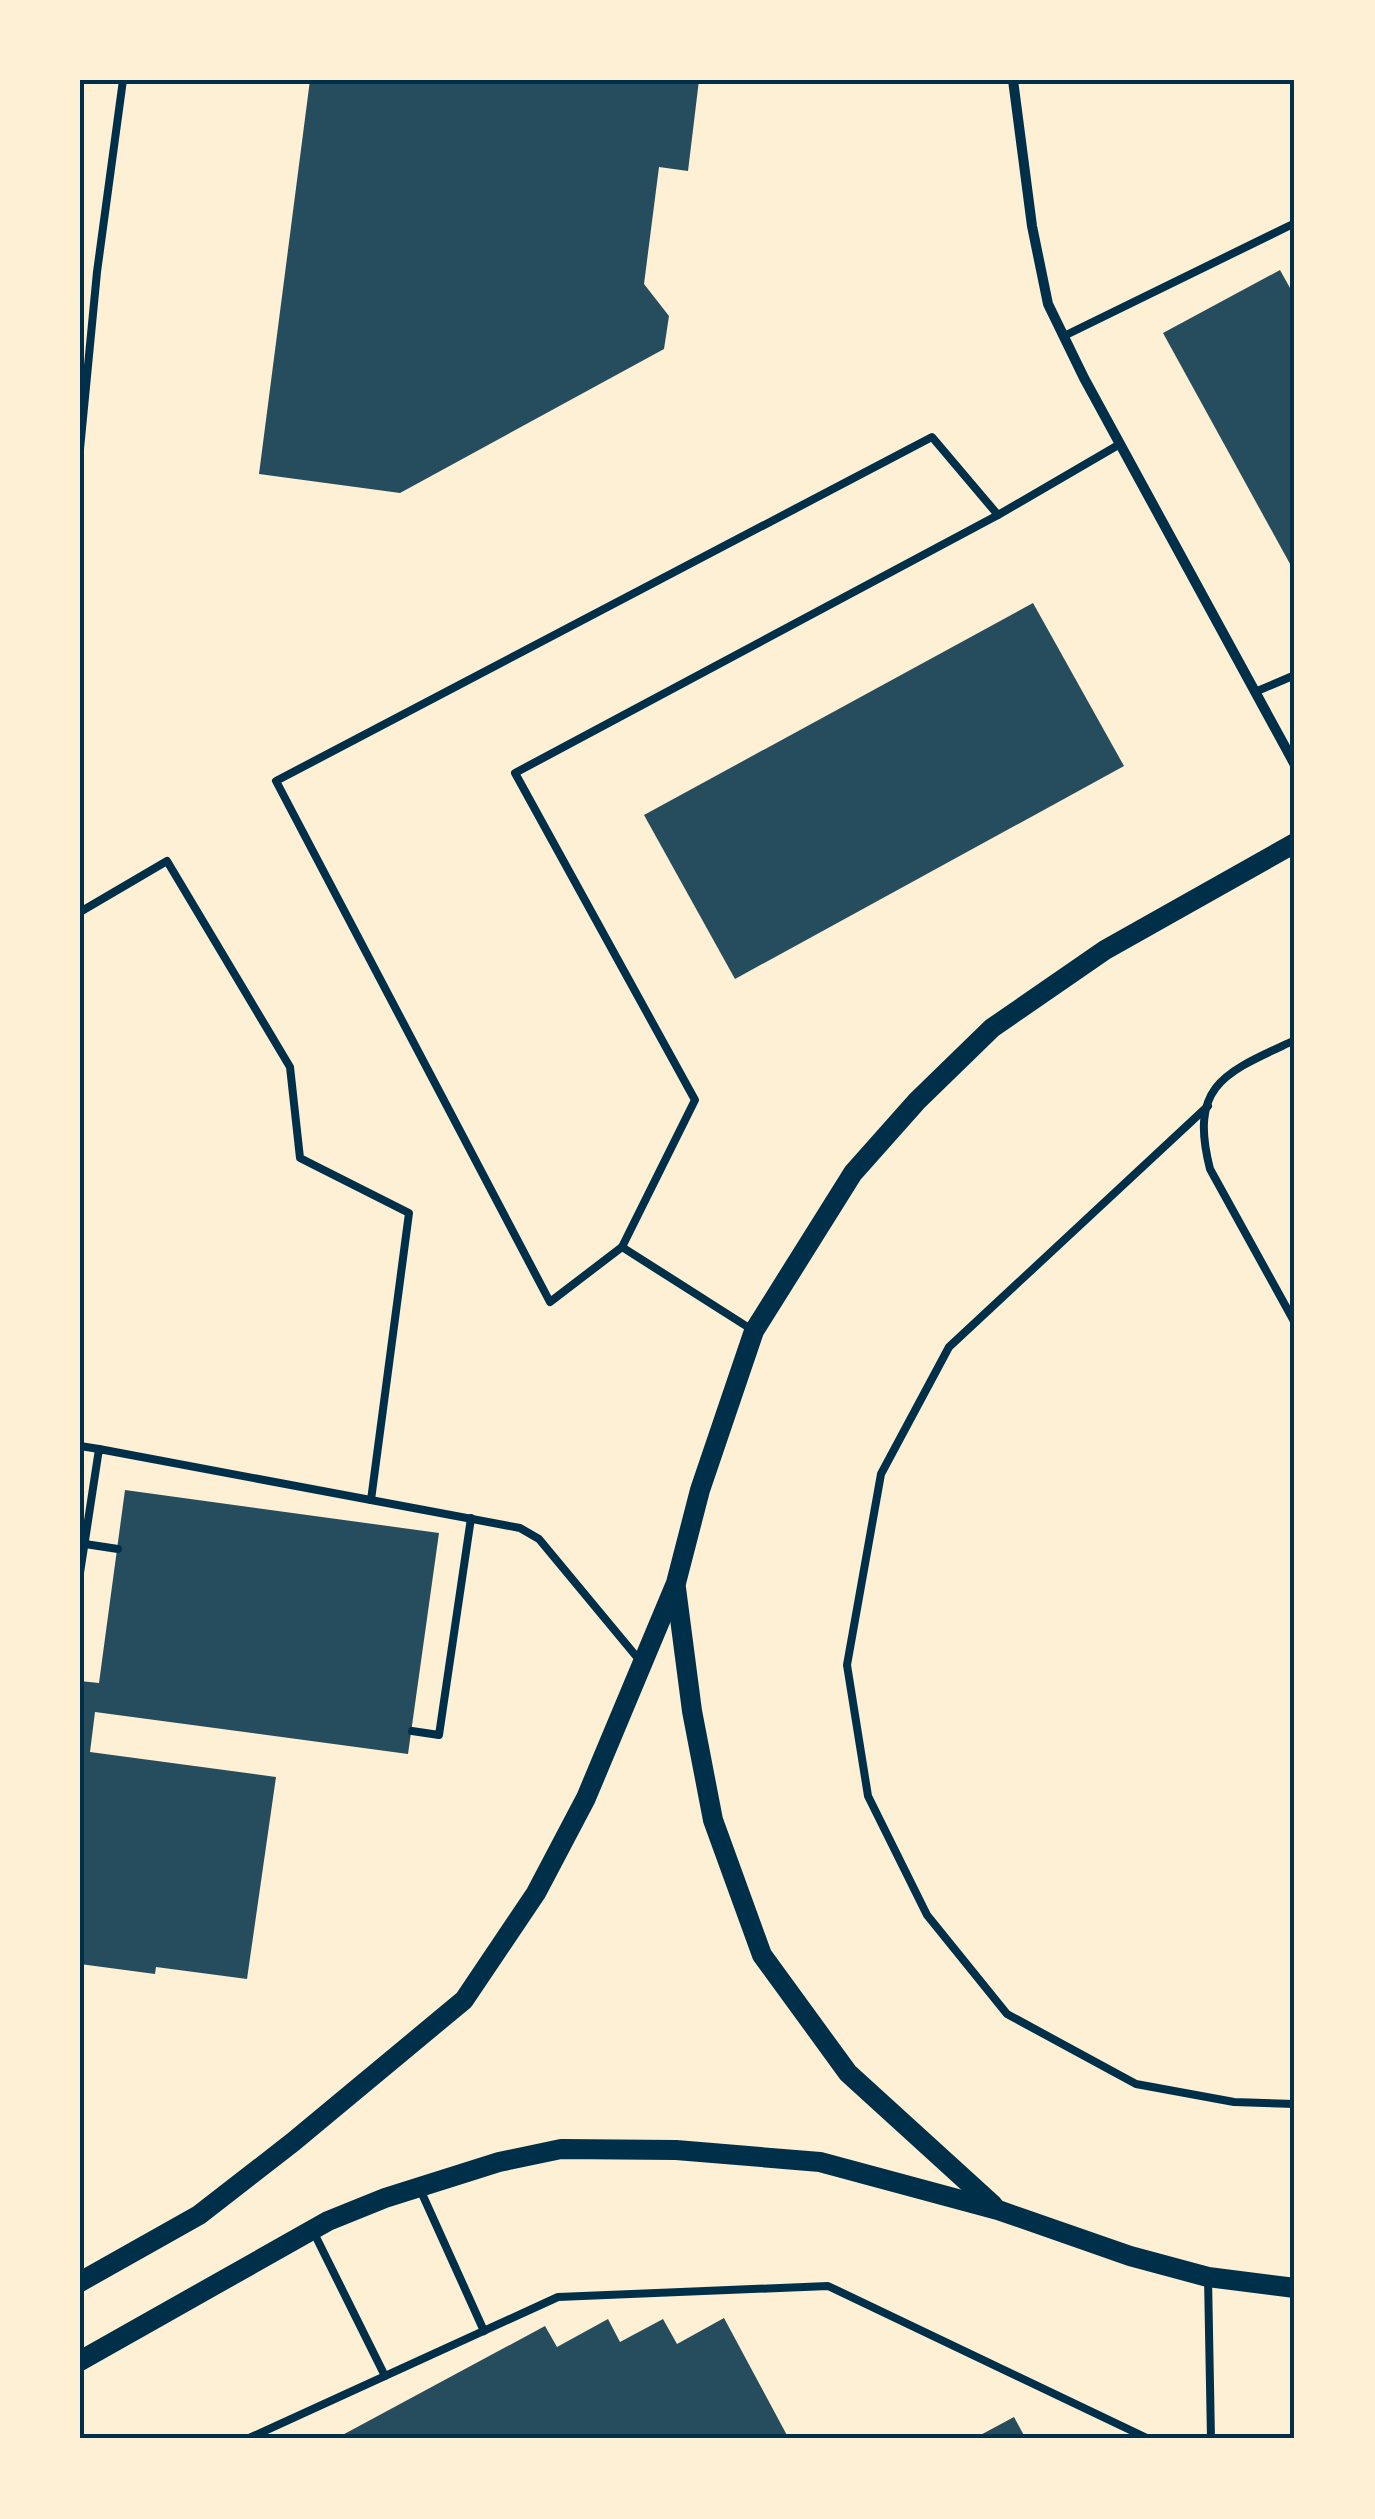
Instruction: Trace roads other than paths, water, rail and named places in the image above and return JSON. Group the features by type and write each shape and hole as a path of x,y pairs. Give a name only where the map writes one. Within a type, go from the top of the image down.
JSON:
{"main road":[{"path":"80,2282 199,2215 464,2000 536,1893 586,1798 676,1583 700,1490 754,1331 852,1173 916,1101 992,1028 1104,950 1295,843"},
{"path":"676,1583 692,1711 713,1820 762,1955 848,2073 998,2210"},
{"path":"80,2361 312,2229 384,2198 499,2162 561,2148 676,2150 820,2162 998,2210 1130,2256 1208,2277 1295,2288"}],"street":[{"path":"1012,80 1032,226 1048,304 1295,765"}],"lane":[{"path":"80,449 97,272 123,80"},
{"path":"1064,336 1295,223"},
{"path":"998,514 932,437 276,781 550,1302 622,1247 695,1100 515,773 998,514 1120,444"},
{"path":"1255,692 1295,675"},
{"path":"80,912 167,862 290,1067 300,1158 410,1213 371,1500"},
{"path":"1294,1318 1210,1170 1203,1142 1212,1089 1238,1068 1295,1040"},
{"path":"1208,1106 949,1347 881,1474 847,1666 868,1796 927,1915 1006,2014 1136,2084 1234,2102 1295,2104"},
{"path":"622,1247 754,1331"},
{"path":"80,1446 520,1528 539,1538 642,1664"},
{"path":"80,1573 99,1449"},
{"path":"412,1731 438,1735 471,1518"},
{"path":"84,1544 118,1549"},
{"path":"419,2188 484,2331"},
{"path":"312,2229 385,2376"},
{"path":"1208,2277 1211,2439"},
{"path":"248,2439 558,2298 828,2286 1150,2439"}]}
